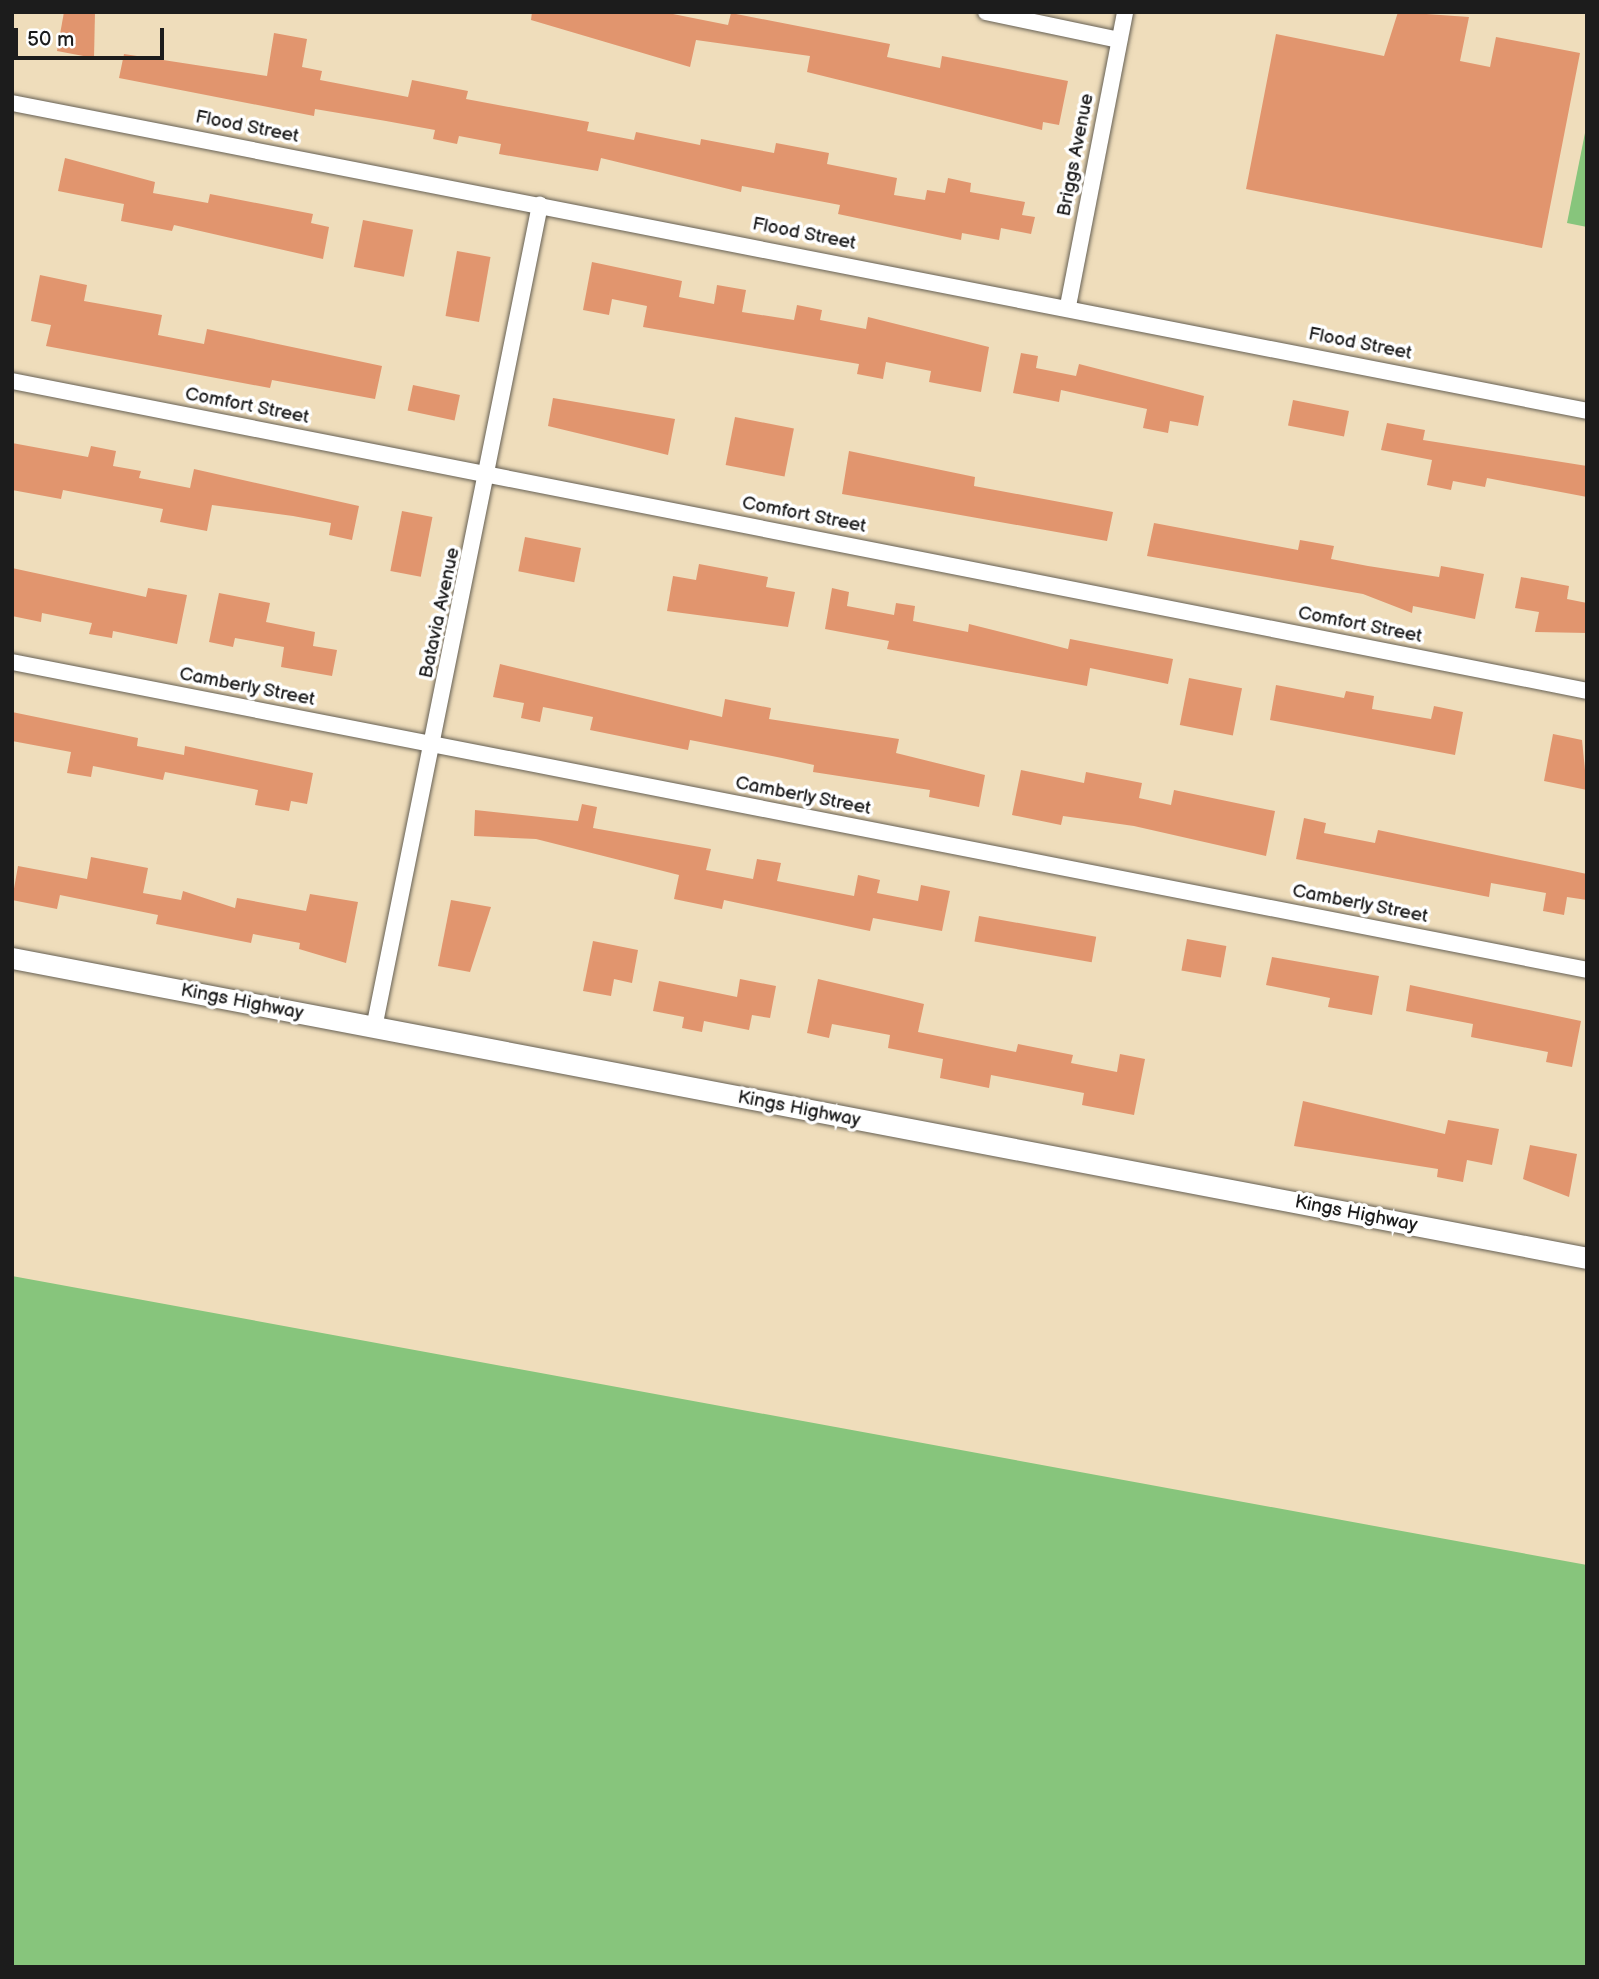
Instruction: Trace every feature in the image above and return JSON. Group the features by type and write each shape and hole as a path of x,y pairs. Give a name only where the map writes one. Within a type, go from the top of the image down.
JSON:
{"street":[{"path":"986,12 1119,40"},
{"name":"Briggs Avenue","path":"1068,306 1125,12"},
{"name":"Flood Street","path":"12,103 1068,306 1587,411"},
{"name":"Batavia Avenue","path":"374,1028 490,475 540,205"},
{"name":"Comfort Street","path":"12,381 1587,691"},
{"name":"Camberly Street","path":"12,662 1587,970"},
{"name":"Kings Highway","path":"12,958 1587,1258"}],"green space":[{"path":"1587,123 1587,227 1567,223"},
{"path":"12,1276 1587,1565 1587,1967 12,1967"}],"building":[{"path":"64,12 95,12 94,58 57,51"},
{"path":"532,12 663,12 728,25 731,13 890,44 887,57 940,68 942,56 1068,81 1059,125 1043,122 1042,130 807,72 810,56 696,40 690,67 531,20"},
{"path":"1398,12 1469,17 1460,61 1490,67 1496,37 1580,53 1542,248 1246,189 1276,34 1384,56"},
{"path":"274,33 307,39 302,67 322,71 320,80 408,97 412,80 468,91 466,99 589,122 587,131 634,140 636,132 700,145 701,139 774,153 776,143 829,153 827,164 897,178 894,195 925,200 927,190 945,193 948,178 971,183 970,192 1025,202 1022,215 1035,217 1031,234 1001,228 999,240 962,233 961,240 838,214 840,205 742,186 741,192 601,158 598,171 499,154 501,144 459,136 457,144 433,139 435,130 315,109 314,116 119,78 124,54 267,76"},
{"path":"65,158 155,182 153,193 208,203 210,194 313,214 311,223 329,227 323,259 174,225 172,231 121,221 124,204 58,191"},
{"path":"363,220 413,230 404,277 354,267"},
{"path":"457,251 490,257 479,322 446,316"},
{"path":"592,262 682,281 679,297 714,304 717,285 746,290 742,312 794,320 797,305 822,310 820,320 866,329 868,317 989,347 981,392 929,382 931,371 886,362 883,379 857,374 859,364 643,327 647,306 612,299 609,315 583,310"},
{"path":"40,275 87,285 84,301 162,315 158,335 204,344 207,329 382,366 375,399 272,380 270,388 46,346 51,325 31,321"},
{"path":"1021,353 1038,356 1036,368 1076,376 1079,364 1204,396 1198,426 1170,421 1168,433 1143,428 1147,409 1061,390 1059,402 1013,393"},
{"path":"413,385 460,395 455,420 408,410"},
{"path":"553,398 675,419 668,455 548,426"},
{"path":"1293,400 1349,411 1344,436 1288,426"},
{"path":"735,417 794,428 785,477 726,465"},
{"path":"1387,423 1425,430 1423,440 1587,466 1587,497 1487,478 1485,487 1453,481 1451,490 1427,485 1432,460 1381,450"},
{"path":"12,443 88,457 91,446 116,451 113,466 141,471 139,478 190,488 194,469 359,506 352,540 329,535 331,523 293,516 212,505 207,531 160,522 163,509 63,490 61,499 12,490"},
{"path":"849,451 975,477 974,486 1113,512 1107,541 842,494"},
{"path":"402,511 432,517 421,577 390,571"},
{"path":"1154,523 1298,550 1300,540 1334,546 1331,559 1439,577 1441,566 1484,574 1475,619 1413,606 1412,613 1363,594 1147,556"},
{"path":"525,537 581,548 574,582 518,571"},
{"path":"699,564 768,577 766,587 795,592 788,627 667,611 673,576 696,580"},
{"path":"12,568 146,597 148,588 187,595 177,644 113,631 112,638 89,634 92,623 42,613 41,622 12,616"},
{"path":"1521,577 1569,586 1567,599 1587,603 1587,633 1535,632 1539,612 1515,608"},
{"path":"832,588 849,592 847,606 894,615 896,603 915,606 913,621 968,632 969,624 1068,649 1070,639 1173,659 1168,684 1090,668 1087,686 887,649 889,641 825,629"},
{"path":"219,593 270,603 266,622 315,632 313,646 337,650 332,676 281,667 284,647 235,638 233,647 209,642"},
{"path":"500,664 722,717 725,699 771,708 769,719 899,739 896,753 985,775 979,807 929,797 930,790 813,772 814,765 782,758 690,740 688,750 590,730 593,717 543,707 540,722 521,718 524,703 493,697"},
{"path":"1189,678 1242,688 1233,735 1180,725"},
{"path":"1276,685 1344,698 1346,691 1374,696 1372,709 1431,719 1434,706 1463,712 1455,755 1270,720"},
{"path":"12,712 138,738 137,746 184,755 185,746 313,773 307,804 291,801 289,811 255,805 258,790 165,772 163,780 93,766 91,777 67,773 71,752 12,741"},
{"path":"1553,734 1582,740 1587,790 1544,781"},
{"path":"1021,770 1084,783 1086,772 1142,783 1139,798 1171,805 1174,790 1275,811 1266,856 1134,826 1063,816 1061,825 1012,815"},
{"path":"582,804 597,807 593,828 711,849 706,870 753,879 757,859 781,863 777,881 854,896 858,875 880,880 877,893 918,901 921,885 950,891 942,931 873,918 870,931 724,900 722,909 674,899 679,875 536,839 474,836 475,810 578,821"},
{"path":"1304,818 1326,823 1324,833 1375,843 1378,830 1587,874 1587,900 1567,897 1564,915 1543,911 1546,893 1491,883 1489,897 1296,859"},
{"path":"91,857 148,868 143,893 181,900 183,891 235,908 237,898 306,911 310,894 358,902 346,963 299,949 300,943 253,934 251,943 156,924 158,915 60,895 57,909 12,900 18,866 87,879"},
{"path":"451,900 491,907 470,972 438,966"},
{"path":"979,916 1096,937 1092,962 974,942"},
{"path":"1187,939 1226,946 1221,977 1181,971"},
{"path":"593,941 638,950 632,983 614,979 611,996 583,991"},
{"path":"1272,957 1379,976 1372,1015 1328,1007 1330,998 1266,985"},
{"path":"740,979 776,986 770,1018 752,1015 749,1030 704,1021 702,1032 682,1028 684,1017 653,1011 659,981 737,997"},
{"path":"818,979 924,1004 918,1032 1016,1052 1018,1044 1073,1055 1071,1063 1117,1072 1120,1054 1145,1059 1134,1115 1082,1105 1084,1093 991,1075 989,1088 940,1078 943,1059 888,1048 890,1035 832,1024 829,1038 807,1033"},
{"path":"1410,985 1581,1021 1572,1067 1546,1062 1548,1052 1471,1037 1473,1024 1406,1011"},
{"path":"1303,1101 1445,1134 1448,1120 1499,1129 1492,1165 1467,1160 1463,1182 1437,1177 1438,1169 1294,1146"},
{"path":"1530,1145 1577,1154 1569,1197 1523,1179"}]}
